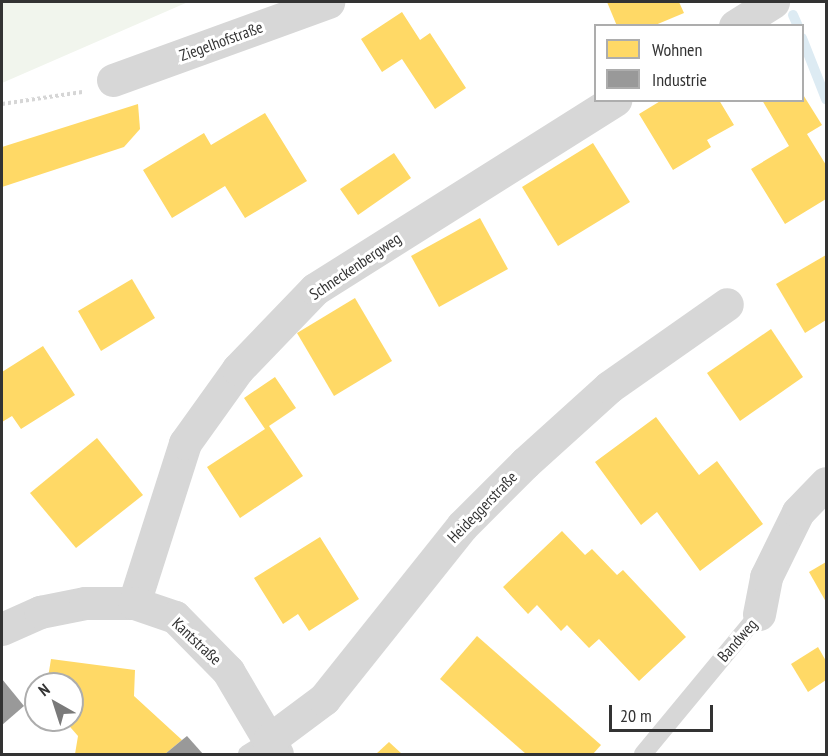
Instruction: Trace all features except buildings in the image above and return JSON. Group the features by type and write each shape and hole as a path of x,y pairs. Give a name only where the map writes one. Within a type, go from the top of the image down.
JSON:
{"street":[{"name":"Ziegelhofstraße","path":"113,80 328,2"},
{"path":"738,24 773,2"},
{"name":"Schneckenbergweg","path":"134,603 185,443 238,369 299,305 315,289 612,102"},
{"name":"Heideggerstraße","path":"264,750 324,699 462,526 525,463 609,387 727,304"},
{"name":"Bandweg","path":"759,614 766,577 798,512 826,483"},
{"name":"Kantstraße","path":"2,629 40,612 85,603 134,603 175,617 228,670 264,750"}],"lane":[{"name":"Bandweg","path":"643,754 759,614"}],"path":[{"path":"2,104 75,94 113,80"}],"shaded area":[{"path":"2,2 188,2 2,83"}],"waterway":[{"path":"793,15 797,24"},
{"path":"804,43 826,99"}]}
